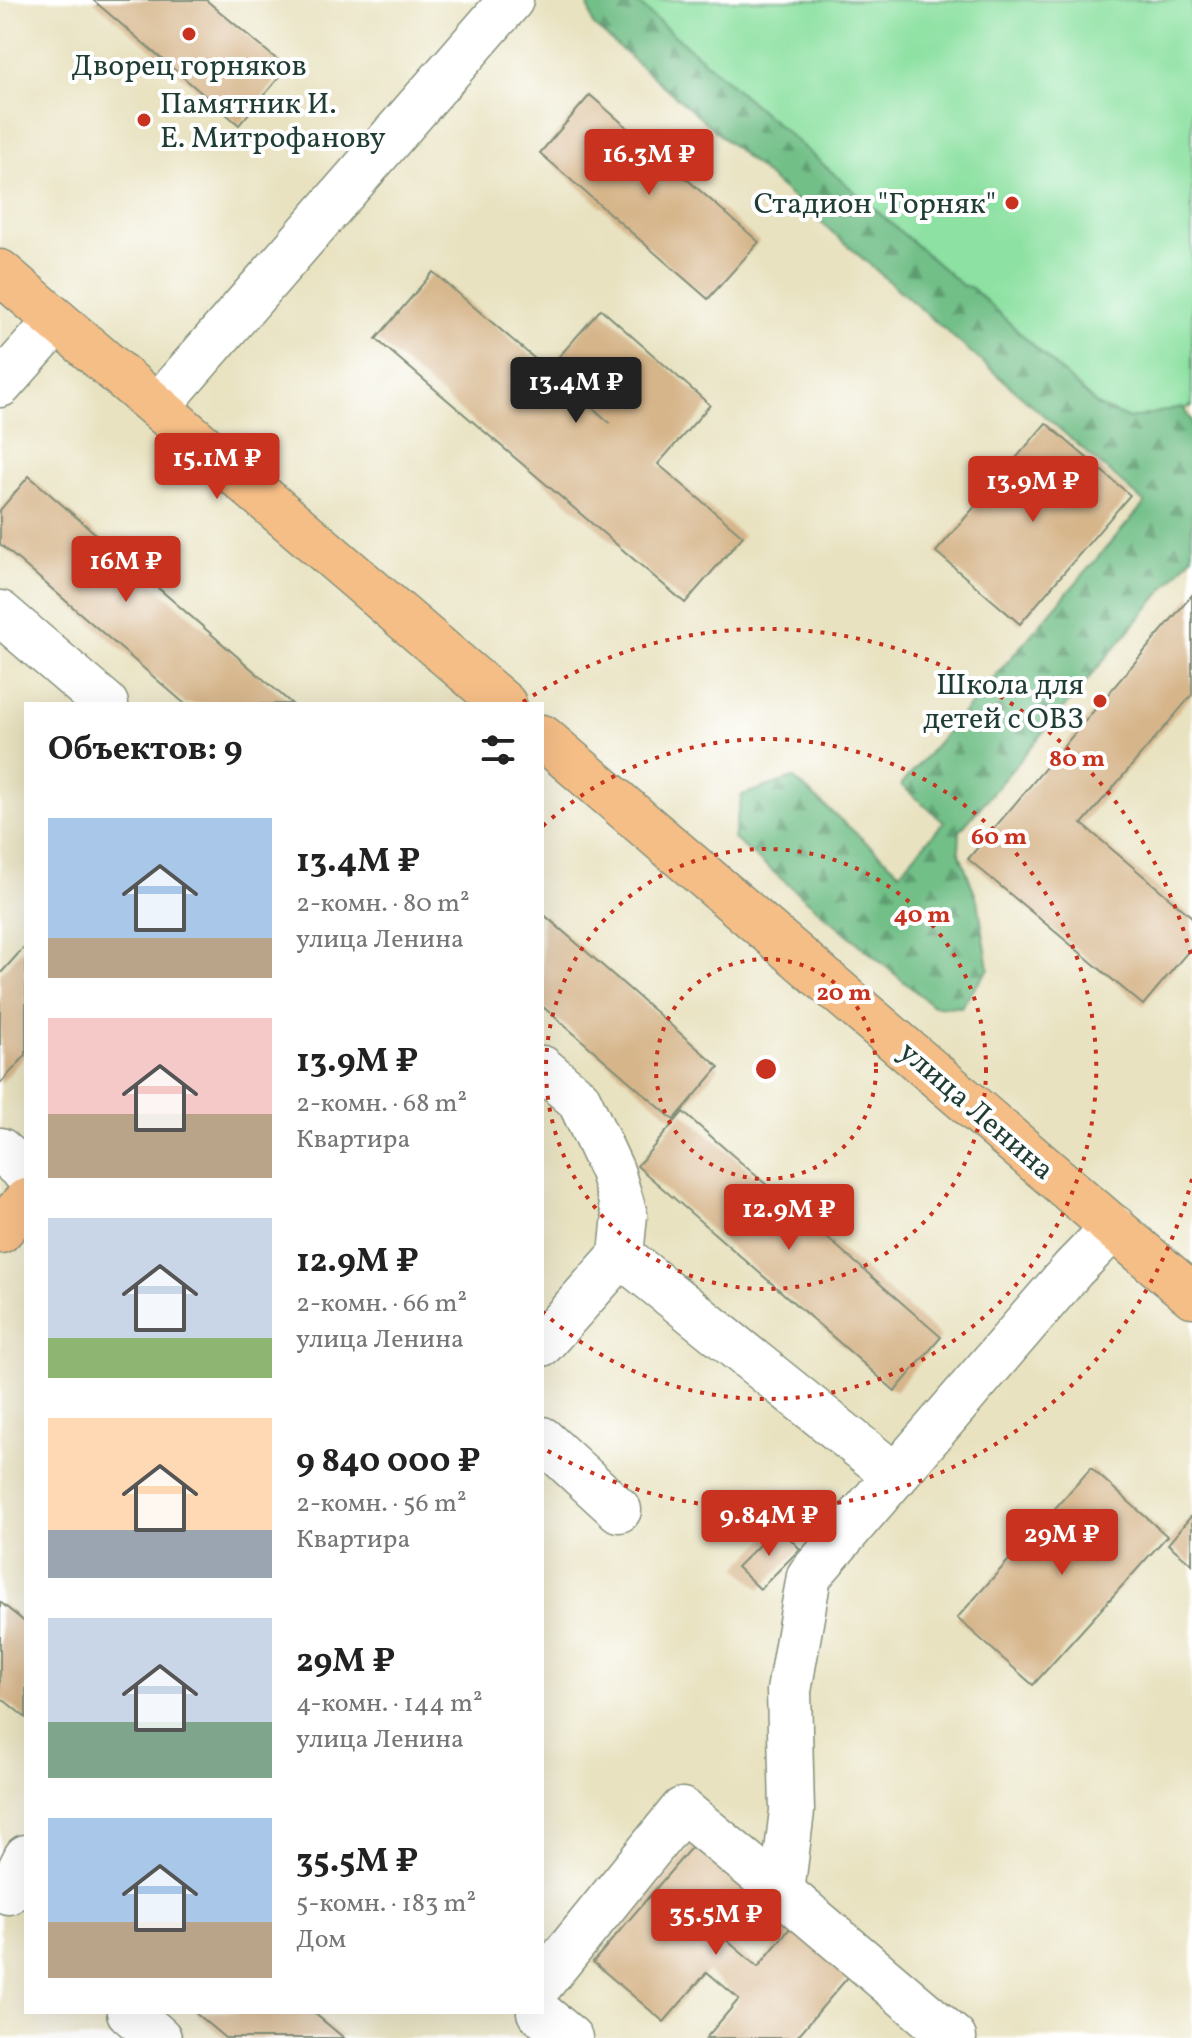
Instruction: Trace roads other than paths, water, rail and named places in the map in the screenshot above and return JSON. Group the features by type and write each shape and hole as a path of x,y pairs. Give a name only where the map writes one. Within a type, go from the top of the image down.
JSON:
{"main road":[{"path":"0,272 158,406 479,696"},
{"name":"улица Ленина","path":"544,739 1192,1295"},
{"path":"0,1231 24,1203"}],"lane":[{"path":"158,406 511,0"},
{"path":"0,385 57,321"},
{"path":"0,613 104,702"},
{"path":"544,1070 579,1100 612,1171 625,1215 621,1255 544,1342"},
{"path":"0,1150 24,1171"},
{"path":"782,1892 792,1811 789,1691 809,1576 1073,1269 1114,1227"},
{"path":"621,1255 896,1476"},
{"path":"544,1441 619,1510"},
{"path":"544,1981 682,1810 954,2038"},
{"path":"131,2014 159,2038"},
{"path":"541,2014 570,2038"}],"place":[{"name":"Дворец горняков","path":"189,34"},
{"name":"Памятник И. Е. Митрофанову","path":"144,120"},
{"name":"Стадион \"Горняк\"","path":"1012,203"},
{"name":"Школа для детей с ОВЗ","path":"1100,701"}]}
